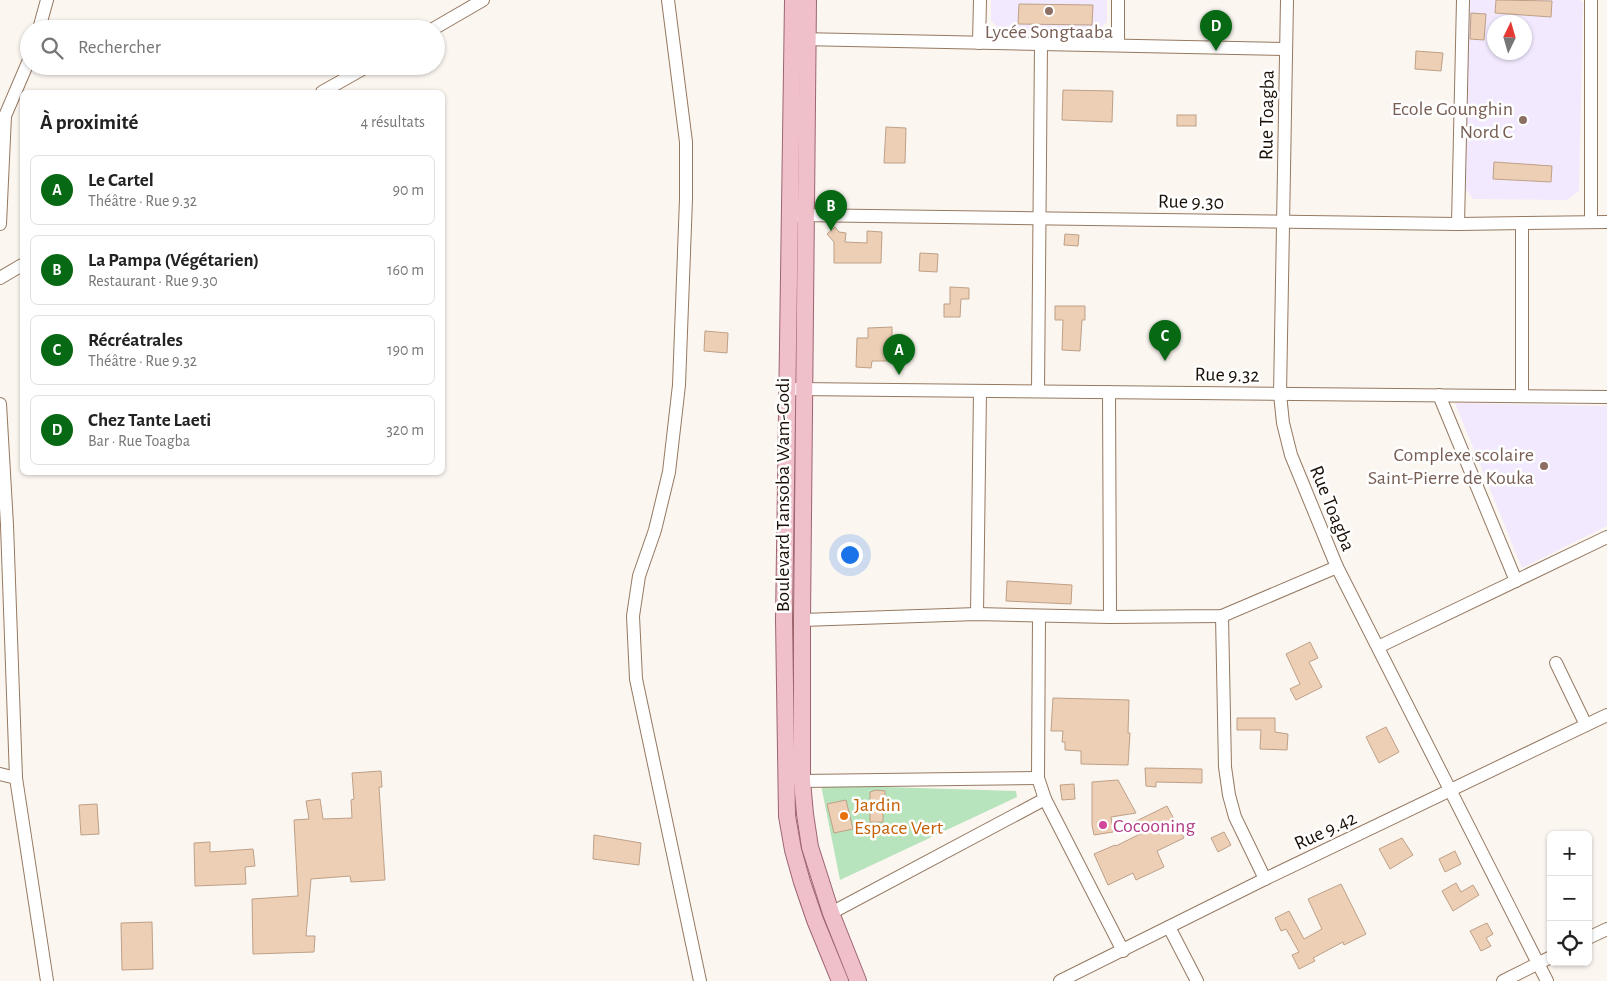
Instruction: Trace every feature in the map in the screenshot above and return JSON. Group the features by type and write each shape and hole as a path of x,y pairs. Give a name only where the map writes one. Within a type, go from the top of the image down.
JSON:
{"main road":[{"name":"Boulevard Tansoba Wam-Godi","path":"793,0 800,39"},
{"name":"Boulevard Tansoba Wam-Godi","path":"808,0 800,39 797,215 786,389 784,620 787,816 793,850 802,882 840,981"},
{"name":"Boulevard Tansoba Wam-Godi","path":"797,215 804,389 802,620 802,781 804,814 810,847 831,913 858,981"}],"street":[{"path":"41,20 47,0"},
{"path":"445,22 483,0"},
{"path":"668,0 686,142 686,199 679,385 669,472 655,530 639,576 632,616 636,680 700,981"},
{"path":"979,43 980,0"},
{"path":"1118,0 1118,45"},
{"name":"Rue Toagba","path":"1287,0 1280,394 1283,423 1291,455 1337,567 1547,981"},
{"path":"1458,224 1463,0"},
{"path":"1591,0 1591,222 1607,222"},
{"path":"800,39 1286,49"},
{"path":"1038,391 1041,43"},
{"path":"0,224 2,122 22,75"},
{"path":"326,90 352,75"},
{"name":"Rue 9.30","path":"797,215 1458,224 1591,222"},
{"path":"1522,223 1522,396"},
{"path":"0,278 20,266"},
{"name":"Rue 9.32","path":"786,389 1607,397"},
{"path":"977,614 980,391"},
{"path":"1109,392 1110,617"},
{"path":"1439,395 1516,581"},
{"path":"0,404 7,525 16,778 47,981"},
{"path":"1378,647 1607,537"},
{"path":"802,620 977,614 1110,617 1222,616 1337,567"},
{"path":"1039,616 1038,778 1045,798 1123,951"},
{"path":"1222,616 1224,767 1236,817 1265,879"},
{"path":"1556,664 1586,725"},
{"name":"Rue 9.42","path":"1060,981 1265,879 1607,715"},
{"path":"0,774 16,778"},
{"path":"802,781 1038,778"},
{"path":"831,913 1045,798"},
{"path":"1170,927 1197,981"},
{"path":"1592,936 1607,929"},
{"path":"1503,981 1547,959"}],"shaded area":[{"name":"Lycée Songtaaba","path":"991,0 1107,0 1107,22 1097,31 1002,32 991,21"},
{"name":"Ecole Gounghin Nord C","path":"1580,0 1583,3 1579,191 1567,200 1473,199 1465,188 1467,1"},
{"name":"Complexe scolaire Saint-Pierre de Kouka","path":"1455,403 1607,406 1607,526 1522,568"}],"green space":[{"path":"821,785 1016,791 1017,797 840,880"}],"building":[{"path":"1496,0 1552,1 1551,17 1495,13"},
{"path":"1019,4 1093,5 1092,25 1018,24"},
{"path":"1471,13 1486,14 1484,40 1470,39"},
{"path":"1416,51 1443,53 1441,71 1415,69"},
{"path":"1063,90 1113,91 1112,122 1062,120"},
{"path":"1177,115 1196,115 1196,126 1177,126"},
{"path":"886,127 906,128 905,163 884,163"},
{"path":"1494,162 1552,166 1551,182 1493,179"},
{"path":"835,227 839,232 846,233 845,242 867,243 867,231 882,232 881,263 834,263 834,242 827,234"},
{"path":"1065,234 1079,235 1078,246 1064,245"},
{"path":"920,253 938,254 937,272 919,271"},
{"path":"950,287 969,288 969,299 961,299 960,317 944,317 944,304 950,304"},
{"path":"1055,306 1085,306 1085,320 1082,320 1080,351 1062,350 1063,320 1055,320"},
{"path":"892,327 892,361 872,361 871,368 856,367 857,338 868,338 868,328"},
{"path":"705,331 728,333 727,353 704,351"},
{"path":"1007,581 1072,585 1071,604 1006,601"},
{"path":"1310,642 1318,658 1309,662 1322,687 1296,700 1290,689 1300,684 1286,654"},
{"path":"1053,698 1129,700 1128,733 1130,733 1128,765 1081,764 1081,751 1065,750 1065,742 1062,742 1063,731 1051,731"},
{"path":"1237,718 1275,718 1275,732 1288,734 1287,750 1260,749 1261,730 1237,730"},
{"path":"1386,727 1399,752 1379,763 1366,737"},
{"path":"1145,768 1202,769 1202,783 1156,782 1156,787 1146,786"},
{"path":"381,771 382,787 379,787 385,880 351,882 350,876 311,879 306,936 315,936 314,952 253,954 252,899 298,896 294,820 309,819 306,801 320,799 323,819 352,818 351,800 354,799 352,773"},
{"path":"1118,780 1136,813 1111,817 1113,832 1094,835 1092,825 1092,782"},
{"path":"1074,784 1075,799 1062,800 1060,785"},
{"path":"876,790 885,791 883,822 870,822 870,792"},
{"path":"846,800 853,829 834,833 827,804"},
{"path":"97,804 99,834 81,835 79,805"},
{"path":"1167,806 1184,838 1157,851 1164,867 1136,880 1133,873 1108,885 1094,854 1116,846 1154,827 1121,831 1120,829"},
{"path":"1224,832 1231,845 1218,852 1211,838"},
{"path":"594,835 641,843 639,865 593,859"},
{"path":"1402,838 1413,855 1390,869 1379,849"},
{"path":"210,842 210,852 253,849 255,866 245,867 246,884 195,886 194,843"},
{"path":"1455,851 1461,864 1445,872 1439,859"},
{"path":"1456,883 1461,892 1473,885 1479,895 1453,911 1442,891"},
{"path":"1341,884 1366,934 1344,945 1343,942 1313,958 1315,961 1299,969 1292,955 1299,952 1286,929 1281,931 1275,918 1289,911 1304,939 1322,929 1308,899"},
{"path":"152,922 153,969 122,970 121,923"},
{"path":"1487,923 1493,934 1486,938 1491,946 1481,951 1470,931"}],"place":[{"name":"Lycée Songtaaba","path":"1049,11"},
{"name":"Chez Tante Laeti","path":"1216,51"},
{"name":"Ecole Gounghin Nord C","path":"1523,120"},
{"name":"La Pampa (Végétarien)","path":"831,231"},
{"name":"Récréatrales","path":"1165,361"},
{"name":"Le Cartel","path":"899,375"},
{"name":"Complexe scolaire Saint-Pierre de Kouka","path":"1544,466"},
{"name":"Jardin Espace Vert","path":"844,816"},
{"name":"Cocooning","path":"1103,825"}]}
